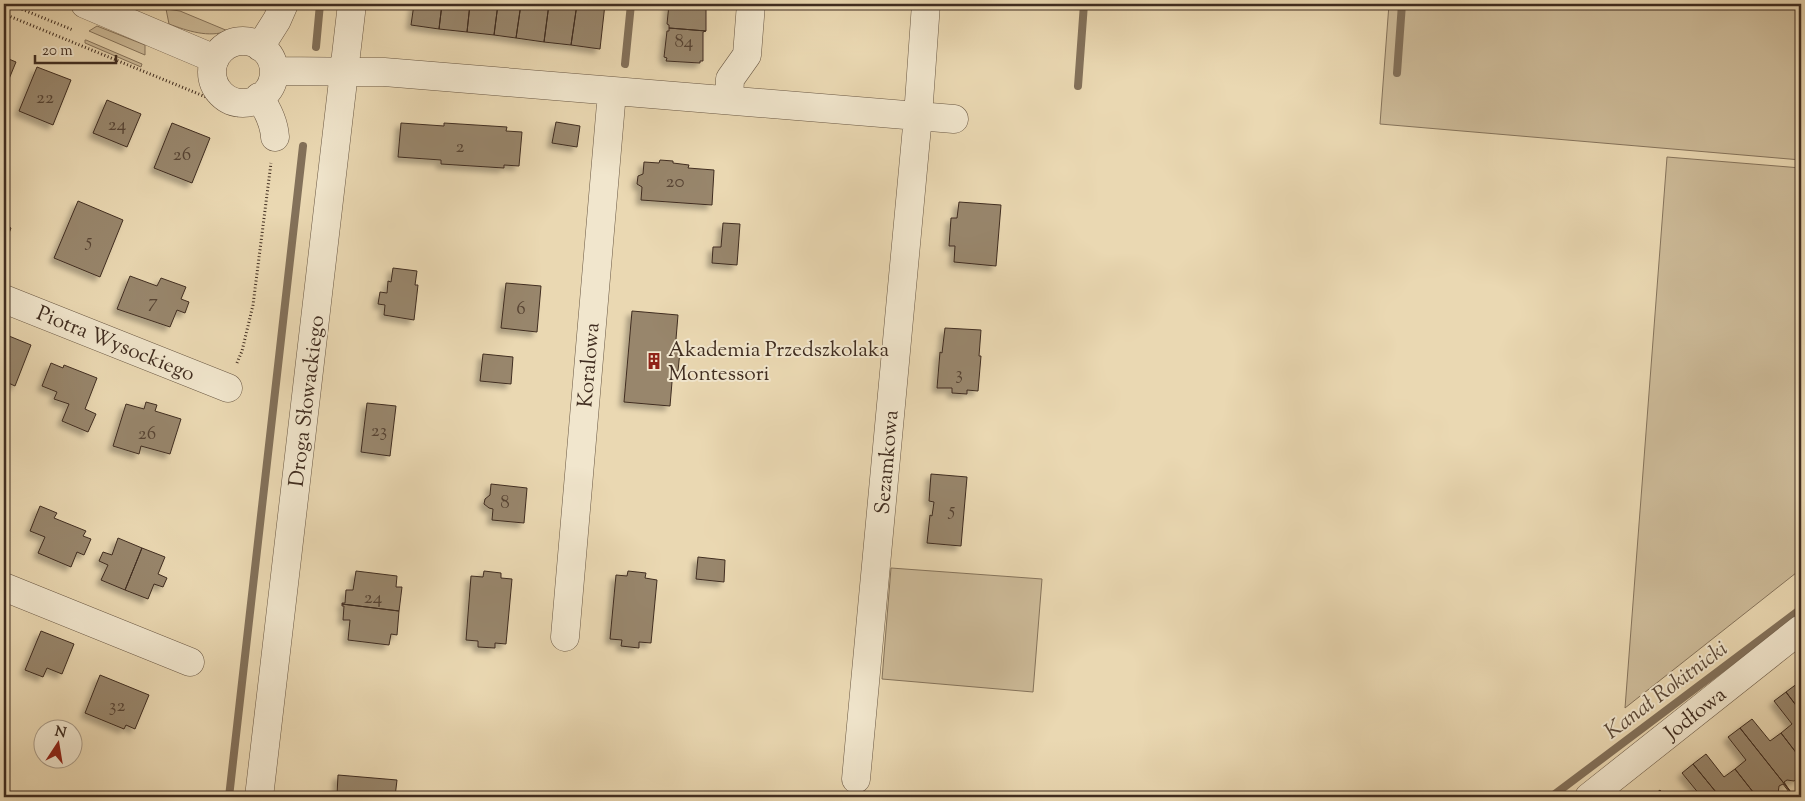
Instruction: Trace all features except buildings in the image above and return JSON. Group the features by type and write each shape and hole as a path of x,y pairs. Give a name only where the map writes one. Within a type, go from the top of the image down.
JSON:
{"street":[{"path":"85,4 215,59"},
{"path":"260,47 277,20 284,4"},
{"name":"Droga Słowackiego","path":"259,797 352,4"},
{"path":"729,100 730,80 746,55 751,4"},
{"name":"Sezamkowa","path":"856,779 918,116 926,4"},
{"path":"263,103 236,102 220,92 212,76 212,68 219,51 234,42 244,41 252,42 267,53 274,71 263,103 273,122 275,137"},
{"path":"274,71 384,72 954,119"},
{"name":"Koralowa","path":"565,637 612,92"},
{"name":"Piotra Wysockiego","path":"4,299 228,388"},
{"path":"4,586 190,662"},
{"name":"Jodłowa","path":"1589,797 1801,628"}],"path":[{"path":"4,14 206,97 219,108 230,113 250,116 263,103"},
{"path":"228,388 242,351 253,305 275,137"}],"shaded area":[{"path":"1389,4 1801,4 1801,160 1380,124"},
{"path":"166,9 180,11 228,31 206,34 176,27 169,24"},
{"path":"97,26 145,45 145,55 89,31"},
{"path":"85,40 142,64 141,67 85,43"},
{"path":"1667,157 1801,168 1801,569 1625,708"},
{"path":"891,568 1042,579 1033,692 882,679"}],"waterway":[{"path":"316,47 320,4"},
{"path":"625,64 631,4"},
{"path":"1078,86 1084,4"},
{"path":"1397,73 1402,4"},
{"path":"229,797 303,146"},
{"name":"Kanał Rokitnicki","path":"1551,797 1801,609"}],"place":[{"name":"Akademia Przedszkolaka Montessori","path":"654,361"}]}
